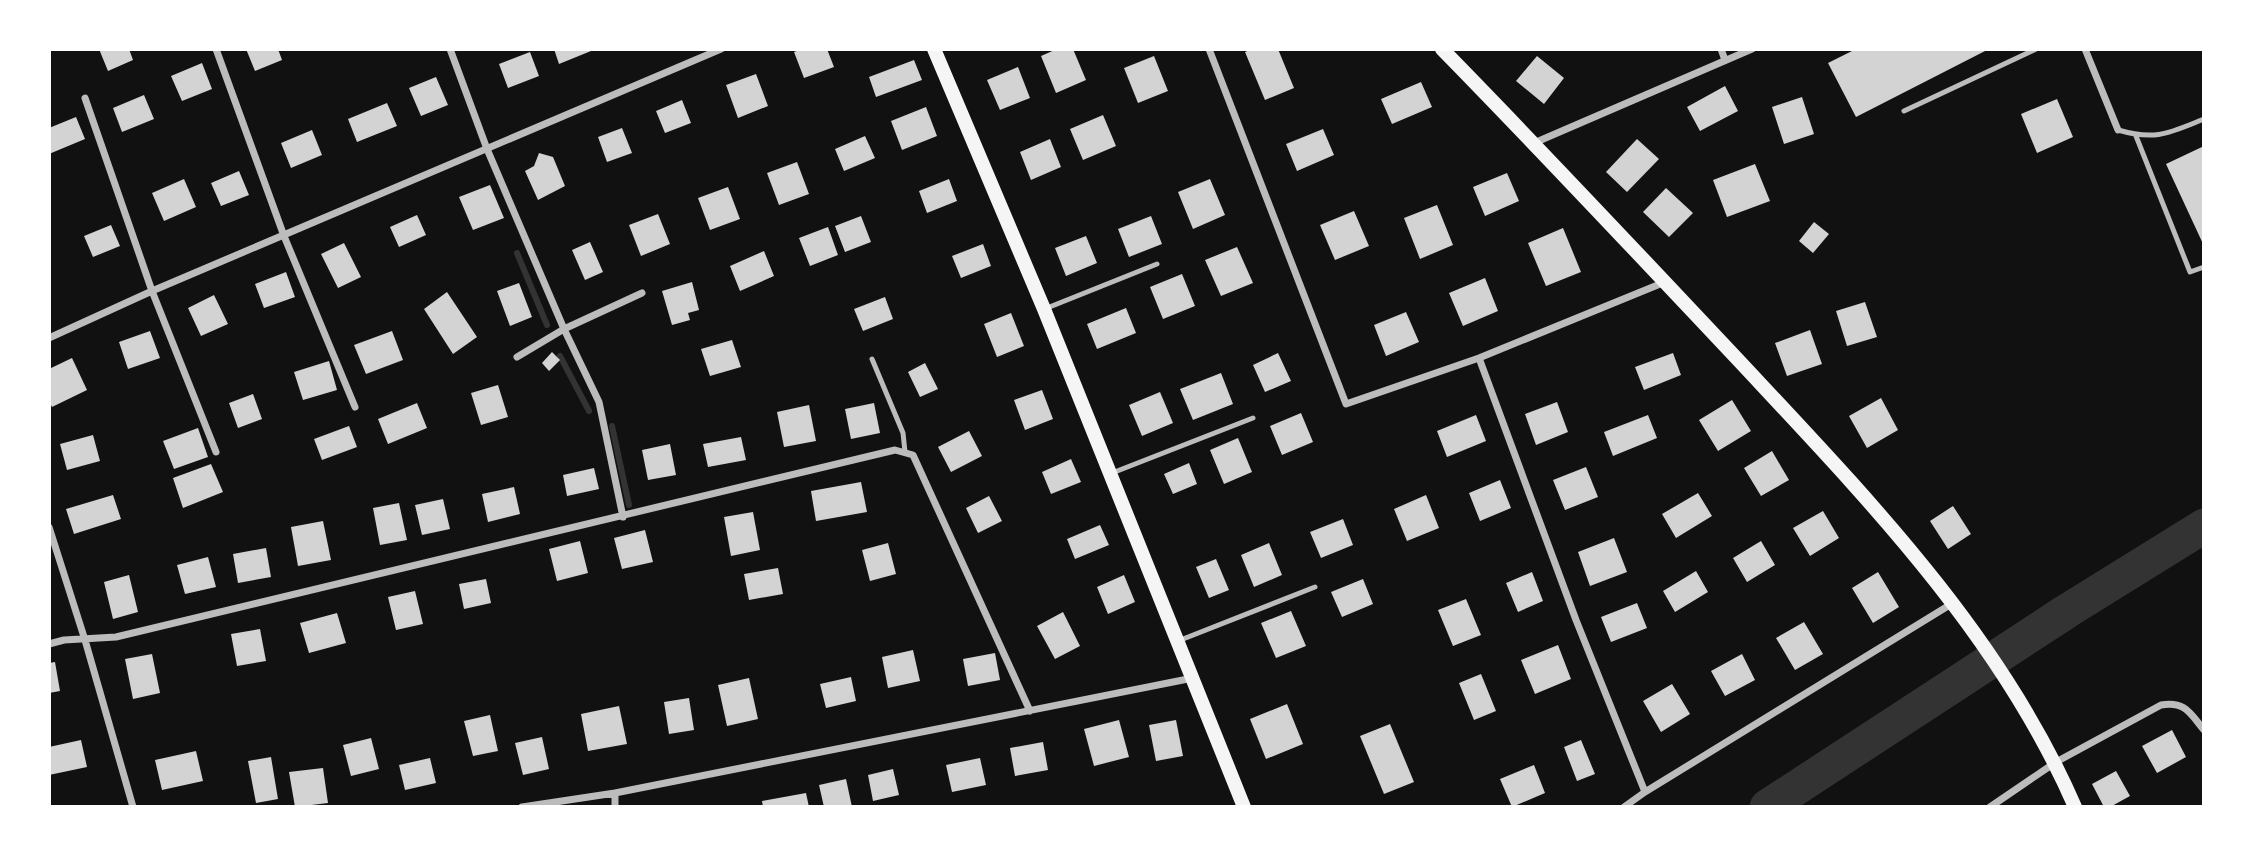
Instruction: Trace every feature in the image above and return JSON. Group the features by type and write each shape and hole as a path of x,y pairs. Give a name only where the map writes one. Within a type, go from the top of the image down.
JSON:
{"main road":[{"path":"934,49 1044,309 1244,807"},
{"path":"1442,49 1534,143 1866,497 1980,640 2056,762 2075,807"}],"street":[{"path":"216,49 284,236 355,407"},
{"path":"450,49 487,149 564,329 599,402 623,517"},
{"path":"49,338 152,291 721,49"},
{"path":"1209,49 1346,404 1479,358 1665,282"},
{"path":"1721,49 1726,61"},
{"path":"1534,143 1752,49"},
{"path":"2085,49 2118,130"},
{"path":"85,98 152,291 216,452"},
{"path":"517,357 564,329 642,293"},
{"path":"1479,358 1576,620 1645,792"},
{"path":"49,644 64,640 116,638 895,450 912,455 1030,710"},
{"path":"49,527 85,640 132,807"},
{"path":"1625,807 1645,792 1953,603"},
{"path":"522,807 615,793 1194,678"},
{"path":"1990,807 2056,762 2161,705 2174,703 2186,709 2204,730"},
{"path":"615,793 615,807"}],"lane":[{"path":"1905,111 2036,49"},
{"path":"2118,130 2136,135 2161,136 2204,119"},
{"path":"2136,135 2190,272 2204,267"},
{"path":"1044,309 1157,264"},
{"path":"872,359 903,433 905,452"},
{"path":"1109,474 1253,418"},
{"path":"1178,640 1315,587"}],"building":[{"path":"99,49 129,49 133,60 108,71"},
{"path":"246,49 278,49 282,60 255,71"},
{"path":"554,49 590,49 591,51 559,64"},
{"path":"802,49 827,49 834,67 804,78 794,52"},
{"path":"1057,49 1073,49 1086,80 1056,93 1041,56"},
{"path":"1252,49 1278,49 1294,88 1265,100 1245,52"},
{"path":"1856,49 1989,49 1856,117 1828,63"},
{"path":"530,52 539,76 508,88 499,64"},
{"path":"1154,56 1168,91 1138,103 1124,68"},
{"path":"1537,56 1564,78 1544,104 1516,81"},
{"path":"914,60 922,80 876,97 869,77"},
{"path":"202,63 212,89 182,101 171,76"},
{"path":"1018,67 1030,98 1000,110 987,80"},
{"path":"756,74 768,106 738,118 726,85"},
{"path":"436,77 448,105 421,116 409,88"},
{"path":"1421,82 1432,107 1392,124 1381,99"},
{"path":"1725,86 1738,111 1700,131 1687,107"},
{"path":"144,95 154,119 122,132 113,108"},
{"path":"1802,97 1814,134 1784,144 1772,107"},
{"path":"2057,99 2073,137 2037,153 2021,114"},
{"path":"682,100 691,123 665,133 656,111"},
{"path":"387,103 397,126 357,142 348,119"},
{"path":"926,107 937,136 902,150 891,121"},
{"path":"1103,115 1116,146 1083,160 1070,129"},
{"path":"76,117 85,139 49,154 49,128"},
{"path":"622,128 632,153 607,162 598,137"},
{"path":"1323,129 1334,155 1297,171 1286,144"},
{"path":"312,130 322,155 291,168 281,143"},
{"path":"865,136 875,158 844,171 835,149"},
{"path":"1050,139 1061,167 1031,180 1020,152"},
{"path":"1637,139 1659,159 1627,192 1606,172"},
{"path":"2204,146 2204,246 2166,164"},
{"path":"539,153 553,157 565,186 538,200 525,171 534,166"},
{"path":"797,162 809,194 779,205 767,173"},
{"path":"1755,164 1770,201 1727,217 1713,180"},
{"path":"239,171 249,195 221,206 211,183"},
{"path":"1507,173 1519,201 1485,216 1473,187"},
{"path":"184,179 196,207 164,221 152,193"},
{"path":"949,179 957,201 927,213 919,191"},
{"path":"1210,179 1225,215 1193,229 1178,192"},
{"path":"490,185 504,218 473,230 459,197"},
{"path":"728,187 740,219 710,230 698,198"},
{"path":"1666,188 1693,213 1669,237 1643,212"},
{"path":"1437,205 1453,245 1420,259 1404,218"},
{"path":"1354,211 1369,246 1335,260 1320,225"},
{"path":"658,214 670,244 641,256 629,225"},
{"path":"417,215 426,235 399,247 390,227"},
{"path":"861,216 871,242 845,252 835,226"},
{"path":"1151,216 1162,244 1129,257 1118,229"},
{"path":"1814,222 1829,234 1813,253 1799,241"},
{"path":"111,225 120,246 93,257 84,236"},
{"path":"828,227 838,255 810,266 799,238"},
{"path":"1563,228 1581,272 1546,286 1528,243"},
{"path":"1086,236 1097,263 1066,276 1055,248"},
{"path":"590,242 603,272 585,280 572,250"},
{"path":"344,243 361,277 338,288 321,254"},
{"path":"983,244 991,266 961,278 952,256"},
{"path":"1237,247 1253,283 1221,296 1205,260"},
{"path":"764,251 774,276 740,291 730,266"},
{"path":"286,272 295,297 264,308 255,284"},
{"path":"1182,274 1195,306 1163,319 1150,287"},
{"path":"1485,278 1498,311 1463,326 1449,293"},
{"path":"692,282 699,310 688,313 690,320 672,325 662,291"},
{"path":"519,283 532,317 510,326 497,291"},
{"path":"447,292 477,337 453,354 424,309"},
{"path":"214,295 228,324 201,336 188,308"},
{"path":"885,297 893,319 863,331 854,309"},
{"path":"1865,302 1877,337 1847,346 1836,311"},
{"path":"1126,308 1136,333 1097,349 1087,324"},
{"path":"1406,312 1419,342 1386,356 1374,325"},
{"path":"1011,313 1024,346 997,357 984,324"},
{"path":"1810,330 1822,364 1787,376 1775,343"},
{"path":"150,331 160,358 128,369 119,342"},
{"path":"392,331 403,360 366,374 354,345"},
{"path":"732,340 741,367 710,376 701,349"},
{"path":"552,352 560,360 549,371 542,363"},
{"path":"1278,353 1291,381 1265,392 1253,365"},
{"path":"1673,353 1681,375 1644,390 1635,367"},
{"path":"72,358 87,390 52,407 49,401 49,369"},
{"path":"329,361 337,390 303,400 294,372"},
{"path":"925,363 938,389 920,397 908,372"},
{"path":"1221,373 1233,404 1193,420 1180,389"},
{"path":"498,385 508,417 481,425 471,393"},
{"path":"1042,390 1053,419 1025,430 1014,400"},
{"path":"1160,392 1173,423 1142,436 1129,405"},
{"path":"253,394 262,419 238,428 229,403"},
{"path":"1881,398 1898,430 1867,448 1849,416"},
{"path":"1732,400 1751,431 1718,451 1699,420"},
{"path":"1557,402 1568,432 1536,445 1525,414"},
{"path":"417,403 427,428 388,444 378,419"},
{"path":"874,403 880,433 851,439 845,409"},
{"path":"809,405 816,441 784,447 777,412"},
{"path":"1301,413 1313,442 1282,455 1270,426"},
{"path":"1476,415 1486,441 1447,457 1437,431"},
{"path":"1648,415 1657,438 1613,456 1604,432"},
{"path":"349,426 357,447 322,460 314,439"},
{"path":"198,428 208,457 174,469 163,441"},
{"path":"969,431 982,456 951,472 938,447"},
{"path":"93,435 100,461 67,470 60,444"},
{"path":"741,437 746,460 708,467 703,444"},
{"path":"1238,438 1252,472 1224,484 1210,450"},
{"path":"670,444 676,475 648,480 642,450"},
{"path":"1772,451 1789,480 1761,496 1744,468"},
{"path":"1071,459 1081,482 1051,494 1042,472"},
{"path":"1189,463 1197,484 1173,494 1164,474"},
{"path":"211,464 223,492 183,508 173,478"},
{"path":"1586,467 1598,497 1565,510 1553,480"},
{"path":"594,468 599,489 567,496 563,475"},
{"path":"1500,480 1511,508 1480,521 1469,493"},
{"path":"861,482 867,512 816,521 811,491"},
{"path":"514,487 520,514 488,522 482,494"},
{"path":"1698,493 1712,516 1676,538 1662,514"},
{"path":"113,495 121,519 74,534 66,509"},
{"path":"1426,495 1439,528 1407,541 1394,509"},
{"path":"989,496 1002,521 978,533 966,508"},
{"path":"443,499 450,529 422,535 415,505"},
{"path":"399,503 407,540 380,545 373,508"},
{"path":"1953,506 1971,534 1948,549 1930,521"},
{"path":"1823,511 1839,538 1810,556 1793,528"},
{"path":"753,512 760,550 731,556 724,517"},
{"path":"1343,519 1353,545 1321,558 1310,532"},
{"path":"323,521 331,560 298,566 291,527"},
{"path":"1100,525 1109,545 1075,559 1067,539"},
{"path":"645,530 653,562 622,569 614,538"},
{"path":"1614,538 1627,572 1590,586 1578,552"},
{"path":"580,541 588,573 557,581 549,549"},
{"path":"1761,541 1775,565 1747,582 1733,558"},
{"path":"888,543 896,574 870,581 862,550"},
{"path":"1269,543 1282,575 1254,587 1241,555"},
{"path":"266,548 271,577 238,583 233,554"},
{"path":"208,557 216,587 185,594 177,565"},
{"path":"1216,559 1229,590 1209,598 1196,567"},
{"path":"778,568 783,594 749,600 744,574"},
{"path":"1696,571 1708,592 1675,612 1663,591"},
{"path":"1532,572 1543,601 1518,612 1506,583"},
{"path":"1878,572 1899,607 1873,623 1852,588"},
{"path":"129,575 138,612 113,619 104,582"},
{"path":"1124,575 1135,602 1108,614 1097,587"},
{"path":"486,579 491,603 464,609 459,584"},
{"path":"1363,579 1373,604 1342,617 1331,592"},
{"path":"415,591 423,624 396,630 388,597"},
{"path":"1466,599 1481,635 1453,646 1438,610"},
{"path":"1637,603 1647,628 1611,642 1601,617"},
{"path":"1291,611 1306,646 1276,658 1261,623"},
{"path":"1063,612 1080,646 1055,659 1037,626"},
{"path":"337,613 346,643 309,653 300,623"},
{"path":"1804,622 1823,654 1795,670 1776,638"},
{"path":"260,629 266,661 237,666 231,634"},
{"path":"1558,645 1571,679 1535,694 1521,660"},
{"path":"913,650 920,681 888,688 882,657"},
{"path":"995,653 1000,680 968,686 963,659"},
{"path":"152,654 160,693 133,699 125,659"},
{"path":"1742,654 1755,680 1725,696 1711,671"},
{"path":"55,662 60,691 49,693 49,663"},
{"path":"1481,674 1496,711 1474,720 1459,683"},
{"path":"851,677 856,701 826,708 820,684"},
{"path":"749,678 758,719 727,726 718,685"},
{"path":"1672,684 1690,714 1661,732 1643,701"},
{"path":"689,698 694,730 669,734 664,702"},
{"path":"1287,704 1303,744 1266,759 1250,719"},
{"path":"619,706 627,744 588,751 581,714"},
{"path":"490,715 498,751 473,756 464,721"},
{"path":"1119,720 1129,757 1094,766 1084,729"},
{"path":"1176,720 1183,756 1156,761 1149,725"},
{"path":"1390,724 1414,782 1384,794 1360,736"},
{"path":"2172,730 2186,757 2157,773 2142,746"},
{"path":"542,737 549,769 523,775 515,743"},
{"path":"371,738 379,769 351,776 343,745"},
{"path":"81,740 87,767 49,775 49,747"},
{"path":"1581,740 1595,774 1577,781 1564,747"},
{"path":"1043,742 1048,770 1015,776 1010,748"},
{"path":"196,751 203,781 162,790 155,760"},
{"path":"271,757 278,799 256,803 248,761"},
{"path":"430,758 436,783 405,790 399,765"},
{"path":"980,758 986,785 952,792 946,765"},
{"path":"1534,765 1545,793 1512,807 1500,779"},
{"path":"323,768 328,803 295,807 289,772"},
{"path":"893,769 899,795 873,801 868,775"},
{"path":"2116,771 2130,796 2110,807 2104,807 2092,784"},
{"path":"846,779 852,807 824,807 819,785"},
{"path":"806,793 809,807 763,807 762,801"}],"waterway":[{"path":"517,253 547,325"},
{"path":"560,356 589,411"},
{"path":"612,426 629,505"},
{"path":"1767,807 2067,611 2204,526"}]}
